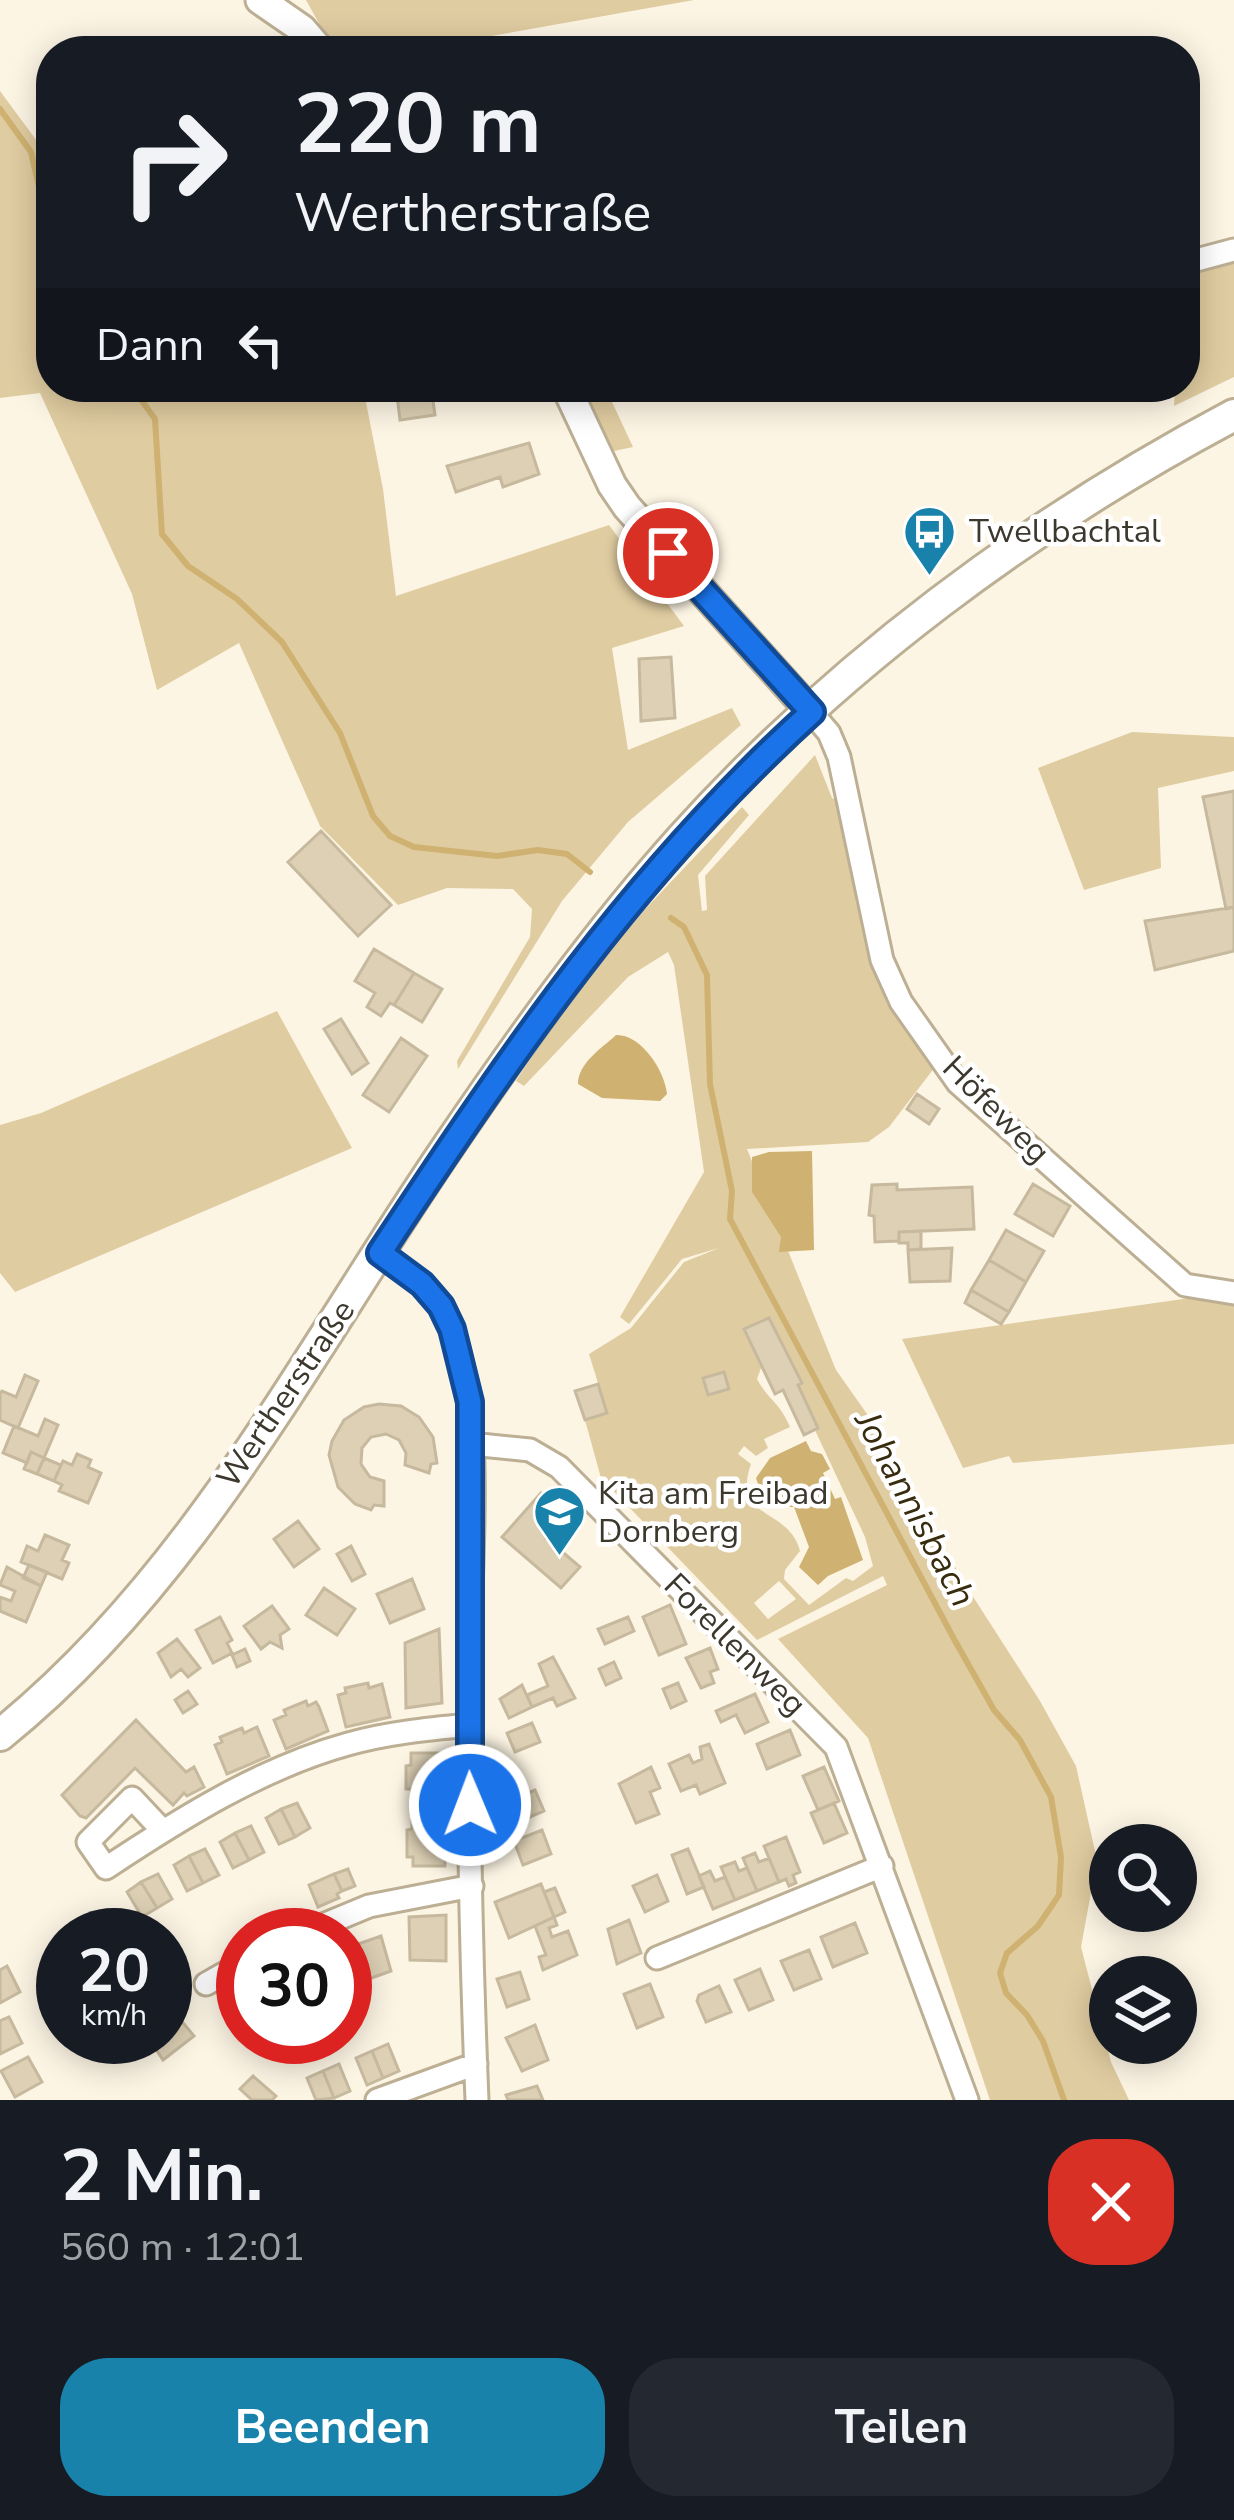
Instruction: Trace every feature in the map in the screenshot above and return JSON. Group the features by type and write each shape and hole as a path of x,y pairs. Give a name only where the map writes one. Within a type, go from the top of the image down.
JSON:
{"main road":[{"name":"Wertherstraße","path":"0,1735 90,1653 152,1582 244,1457 458,1131 601,935 696,824 891,643 1038,531 1234,415"}],"street":[{"path":"260,0 306,36"},
{"path":"290,0 309,36"},
{"path":"1200,259 1234,250"},
{"path":"573,402 627,507 812,712"},
{"name":"Höfeweg","path":"812,712 829,733 838,757 882,960 901,1002 958,1083 1185,1285 1234,1293"},
{"path":"380,1253 422,1284 441,1306 470,1402 469,1725 477,2100"},
{"name":"Forellenweg","path":"471,1444 530,1450 559,1467 836,1748 967,2100"},
{"path":"163,1831 218,1799 347,1744 469,1725"},
{"path":"657,1958 882,1866"},
{"path":"364,1908 472,1886"},
{"path":"206,1984 216,1978"},
{"path":"377,2100 476,2064"}],"shaded area":[{"path":"306,0 694,0 491,36 328,36"},
{"path":"0,91 36,140 36,394 0,398"},
{"path":"1234,259 1234,377 1200,393 1200,269"},
{"path":"44,402 366,402 396,596 609,525 684,626 612,648 628,750 732,708 741,725 628,822 562,901 458,1069 457,1061 530,937 532,909 513,889 447,888 398,905 320,826 239,643 157,690 132,594"},
{"path":"590,402 612,402 633,447 614,451"},
{"path":"1132,732 1234,737 1234,771 1158,788 1161,868 1084,890 1038,768"},
{"path":"815,755 832,798 841,802 874,963 935,1067 889,1127 868,1142 747,1149 836,1370 879,1431 963,1581 1076,1766 1089,1824 1089,1904 1081,1947 1089,1978 1089,2064 1112,2064 1129,2100 990,2100 868,1738 778,1639 887,1585 883,1576 757,1640 601,1478 585,1420 607,1412 589,1354 631,1328 684,1262 719,1248 682,1259 629,1324 620,1317 704,1172 674,965 668,952 628,977 524,1086 516,1081 566,1006 631,924 742,807 749,815 698,875 702,911 707,910 705,876","holes":["763,1319 865,1537 873,1566 853,1581 846,1578 809,1605 784,1579 800,1551 785,1527 755,1505 747,1482 751,1464 738,1454 744,1446 756,1456 768,1448 764,1439 790,1427 757,1379 761,1368 743,1329","779,1581 796,1599 768,1619 754,1603"]},
{"path":"277,1011 352,1148 15,1292 0,1273 0,1125 41,1113"},
{"path":"616,1035 643,1047 657,1065 667,1094 660,1101 602,1098 578,1084 586,1063"},
{"path":"812,1151 814,1250 779,1252 781,1237 752,1192 752,1157"},
{"path":"1190,1298 1234,1300 1234,1444 1013,1463 1009,1456 963,1468 902,1339"},
{"path":"806,1441 811,1451 822,1454 830,1469 823,1473 835,1499 841,1497 863,1560 818,1585 799,1567 809,1547 794,1507 774,1507 763,1500 756,1478 770,1458"}],"building":[{"path":"398,402 433,402 435,415 400,420"},
{"path":"529,443 539,474 503,487 500,477 456,492 447,466"},
{"path":"671,657 675,718 641,721 639,659"},
{"path":"1234,791 1234,907 1226,909 1203,797"},
{"path":"321,831 391,905 358,936 288,862"},
{"path":"1234,907 1234,951 1155,970 1145,921"},
{"path":"374,949 414,973 394,1005 390,1003 381,1016 367,1007 375,993 355,981"},
{"path":"414,973 442,989 422,1022 394,1005"},
{"path":"341,1019 368,1063 352,1074 324,1029"},
{"path":"401,1038 427,1056 389,1112 363,1095"},
{"path":"917,1094 939,1109 929,1124 907,1109"},
{"path":"897,1184 897,1190 972,1187 974,1229 899,1232 899,1241 875,1242 874,1216 869,1215 872,1185"},
{"path":"1033,1184 1070,1206 1053,1236 1015,1214"},
{"path":"1006,1230 1044,1251 1026,1282 989,1260"},
{"path":"921,1231 921,1249 908,1250 908,1243 899,1243 899,1232"},
{"path":"952,1248 950,1281 910,1282 908,1250"},
{"path":"989,1260 1026,1282 1009,1312 971,1290"},
{"path":"971,1290 1009,1312 1001,1324 965,1303"},
{"path":"769,1318 802,1383 798,1385 818,1428 804,1435 783,1390 775,1394 744,1329"},
{"path":"724,1372 729,1389 708,1395 703,1378"},
{"path":"25,1375 38,1381 18,1428 0,1420 0,1394 16,1397"},
{"path":"598,1384 607,1413 585,1420 575,1391"},
{"path":"379,1404 401,1406 419,1417 433,1437 437,1463 431,1464 429,1473 405,1465 406,1453 399,1440 386,1434 371,1437 362,1448 361,1464 370,1477 384,1481 384,1506 374,1505 371,1510 355,1504 338,1487 329,1455 344,1420"},
{"path":"45,1419 58,1425 44,1458 31,1452 27,1463 3,1453 14,1426 38,1436"},
{"path":"31,1452 44,1458 37,1474 24,1469"},
{"path":"77,1454 91,1460 88,1467 101,1473 88,1503 59,1491 62,1485 54,1481 63,1461 72,1465"},
{"path":"44,1458 61,1465 54,1481 37,1474"},
{"path":"541,1493 556,1507 545,1519 555,1528 546,1538 580,1567 561,1588 502,1537"},
{"path":"298,1521 319,1549 294,1567 274,1539"},
{"path":"45,1535 69,1545 62,1560 69,1563 62,1579 21,1562 27,1546 38,1551"},
{"path":"351,1546 365,1574 352,1581 337,1554"},
{"path":"29,1565 47,1572 41,1586 23,1578"},
{"path":"7,1567 41,1586 26,1622 0,1611 0,1597 11,1601 15,1591 0,1585"},
{"path":"412,1579 424,1609 390,1623 377,1594"},
{"path":"324,1588 355,1609 337,1635 306,1615"},
{"path":"670,1605 686,1644 659,1655 643,1617"},
{"path":"272,1606 289,1629 280,1635 282,1648 270,1642 261,1649 244,1626"},
{"path":"220,1617 232,1640 227,1643 232,1653 213,1663 196,1630"},
{"path":"628,1617 634,1631 605,1644 598,1629"},
{"path":"439,1629 442,1703 406,1708 405,1643"},
{"path":"177,1639 200,1668 188,1677 181,1669 171,1677 158,1653"},
{"path":"710,1648 718,1669 710,1672 714,1683 701,1688 686,1658"},
{"path":"245,1649 250,1661 237,1667 232,1655"},
{"path":"553,1657 575,1698 557,1706 553,1698 532,1707 527,1695 548,1686 539,1664"},
{"path":"614,1662 621,1678 606,1685 599,1669"},
{"path":"368,1683 369,1688 382,1684 390,1717 346,1727 338,1695 346,1693 345,1688"},
{"path":"678,1683 686,1701 671,1708 663,1689"},
{"path":"522,1685 532,1707 509,1718 500,1699"},
{"path":"188,1691 197,1704 183,1713 175,1700"},
{"path":"755,1694 768,1722 745,1733 736,1715 721,1722 716,1711"},
{"path":"306,1701 308,1706 316,1702 328,1731 286,1749 274,1720"},
{"path":"136,1720 186,1772 194,1767 204,1787 187,1796 184,1793 173,1805 135,1768 86,1818 80,1816 62,1795"},
{"path":"532,1723 540,1742 515,1752 507,1733"},
{"path":"257,1727 269,1756 227,1774 215,1745 222,1742 220,1737"},
{"path":"790,1730 800,1755 767,1769 757,1744"},
{"path":"709,1744 725,1783 700,1794 696,1785 681,1791 669,1764 689,1755 693,1763 702,1759 700,1747"},
{"path":"411,1753 443,1753 443,1801 412,1801 412,1789 406,1789"},
{"path":"651,1767 660,1788 650,1792 659,1814 636,1823 619,1784"},
{"path":"824,1767 839,1801 818,1810 803,1776"},
{"path":"535,1790 544,1811 523,1820 514,1799"},
{"path":"297,1803 310,1828 295,1837 281,1809"},
{"path":"834,1803 847,1833 824,1843 811,1813"},
{"path":"281,1809 295,1837 279,1844 266,1818"},
{"path":"412,1820 444,1820 445,1866 413,1866 413,1857 407,1857 407,1830 412,1829"},
{"path":"251,1826 264,1852 249,1860 235,1833"},
{"path":"542,1830 551,1854 523,1865 514,1841"},
{"path":"235,1833 249,1860 233,1868 220,1842"},
{"path":"786,1837 800,1872 793,1875 796,1883 789,1886 786,1879 779,1882 764,1846"},
{"path":"205,1849 219,1875 203,1883 189,1856"},
{"path":"688,1849 704,1887 687,1894 672,1855"},
{"path":"755,1853 759,1862 769,1858 779,1882 757,1891 743,1858"},
{"path":"189,1856 203,1883 187,1891 174,1865"},
{"path":"735,1862 739,1871 747,1868 757,1891 735,1900 721,1867"},
{"path":"348,1869 355,1886 342,1891 334,1874"},
{"path":"710,1871 715,1881 725,1877 735,1900 713,1909 699,1876"},
{"path":"158,1874 172,1899 157,1908 141,1882"},
{"path":"334,1874 342,1891 339,1898 318,1907 309,1885"},
{"path":"657,1875 668,1901 645,1912 633,1886"},
{"path":"141,1882 157,1908 137,1908 127,1892"},
{"path":"541,1884 554,1917 509,1938 495,1902"},
{"path":"555,1888 565,1912 554,1917 544,1892"},
{"path":"446,1915 446,1961 410,1960 409,1917"},
{"path":"554,1917 557,1925 549,1928 552,1937 568,1931 577,1955 543,1970 539,1957 546,1955 535,1926"},
{"path":"629,1920 641,1953 617,1964 608,1929"},
{"path":"855,1923 867,1953 833,1967 821,1937"},
{"path":"381,1936 391,1971 372,1978 372,1939"},
{"path":"809,1950 821,1979 794,1990 781,1961"},
{"path":"7,1966 20,1992 0,2003 0,1970"},
{"path":"760,1969 773,2000 749,2010 735,1980"},
{"path":"520,1972 529,1999 507,2007 497,1979"},
{"path":"650,1984 663,2017 637,2028 624,1994"},
{"path":"719,1986 731,2012 706,2022 699,1995"},
{"path":"9,2017 22,2043 0,2054 0,2021"},
{"path":"535,2025 548,2060 522,2071 506,2038"},
{"path":"388,2044 399,2071 383,2078 372,2051"},
{"path":"372,2051 383,2078 367,2085 358,2064 372,2064"},
{"path":"28,2057 42,2082 15,2097 1,2071"},
{"path":"339,2064 350,2091 334,2098 323,2071"},
{"path":"323,2071 334,2098 316,2100 307,2078"},
{"path":"253,2076 276,2096 272,2100 252,2100 240,2089"},
{"path":"537,2086 543,2100 508,2100 506,2095"}],"waterway":[{"name":"Johannisbach","path":"0,109 31,152 36,174"},
{"name":"Johannisbach","path":"143,402 155,419 162,534 188,566 237,599 282,642 340,733 373,816 390,836 414,847 497,856 538,850 567,854 590,872"},
{"name":"Johannisbach","path":"671,918 684,927 707,975 710,1084 732,1191 730,1219 954,1639 1051,1797 1061,1857 1059,1895 1038,1926 1007,1953 1000,1973 1006,1993 1043,2041 1064,2100"}],"place":[{"name":"Twellbachtal","path":"930,577"},
{"name":"Kita am Freibad Dornberg","path":"559,1558"}],"route":[{"path":"470,1805 470,1402 452,1329 441,1306 422,1284 380,1253 446,1149 601,935 724,794 812,712 668,553"}]}
